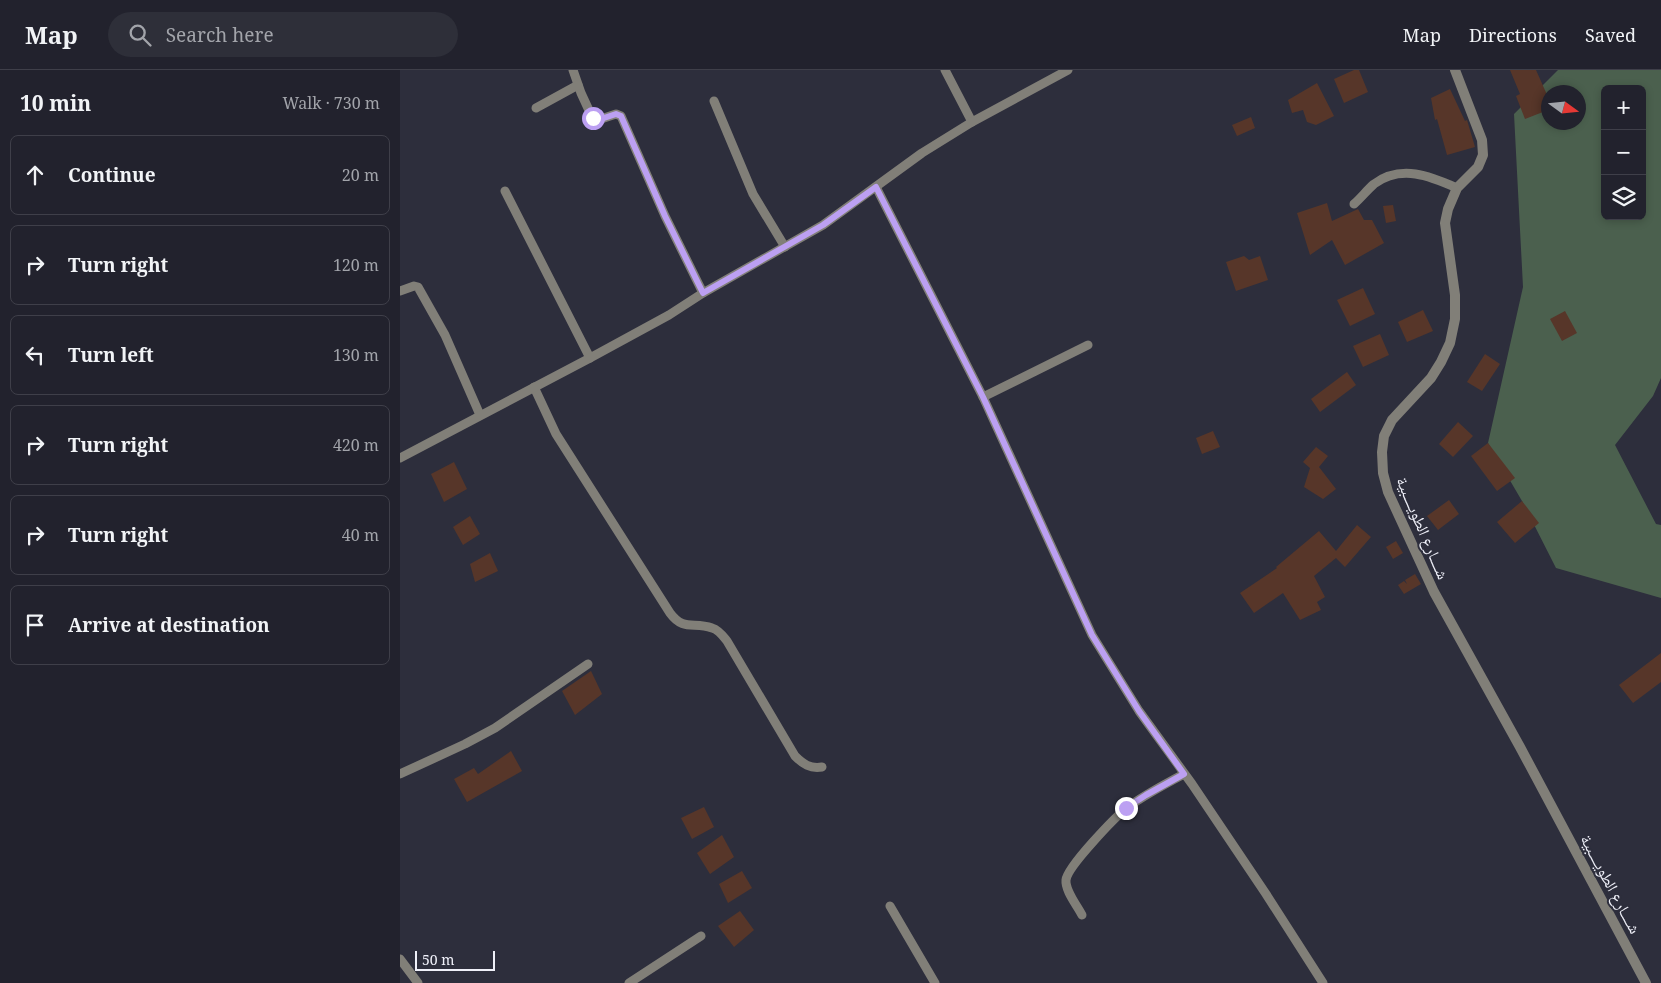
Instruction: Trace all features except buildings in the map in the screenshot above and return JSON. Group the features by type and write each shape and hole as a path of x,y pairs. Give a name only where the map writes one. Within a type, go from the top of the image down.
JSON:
{"street":[{"path":"573,70 593,118 598,120 616,114 621,116 665,216 703,293"},
{"path":"945,70 972,122"},
{"path":"400,458 590,358 823,225 922,153 972,122 1068,70"},
{"name":"شــــارع الطويــــبية","path":"1455,70 1482,140 1483,155 1478,167 1457,188 1448,209 1445,223 1455,295 1455,320 1450,343 1431,378 1392,420 1384,436 1382,452 1386,483 1388,492 1434,592 1507,722 1646,983"},
{"path":"536,108 578,85"},
{"path":"714,101 753,194 785,247"},
{"path":"1354,204 1374,184 1392,175 1404,173 1431,177 1457,188"},
{"path":"876,187 983,397 1092,635 1139,711 1266,894 1323,983"},
{"path":"505,191 590,358"},
{"path":"400,291 414,286 418,287 445,335 480,415"},
{"path":"983,397 1088,345"},
{"path":"534,387 556,434 676,621 711,627 720,633 727,641 795,756 804,764 814,768 822,767"},
{"path":"400,774 496,728 588,664"},
{"path":"1082,915 1068,890 1066,881 1071,868 1126,808 1184,774"},
{"path":"890,906 935,983"},
{"path":"629,983 701,936"},
{"path":"400,959 418,983"}],"green space":[{"path":"1558,70 1661,70 1661,378 1653,396 1615,445 1656,524 1661,525 1661,598 1556,568 1522,501 1488,443 1523,287 1514,114 1541,87 1541,130 1586,130 1586,85 1543,85"}],"route":[{"path":"593,118 598,120 616,114 621,116 665,216 703,293 823,225 876,187 983,397 1092,635 1139,711 1184,774 1126,808"}]}
